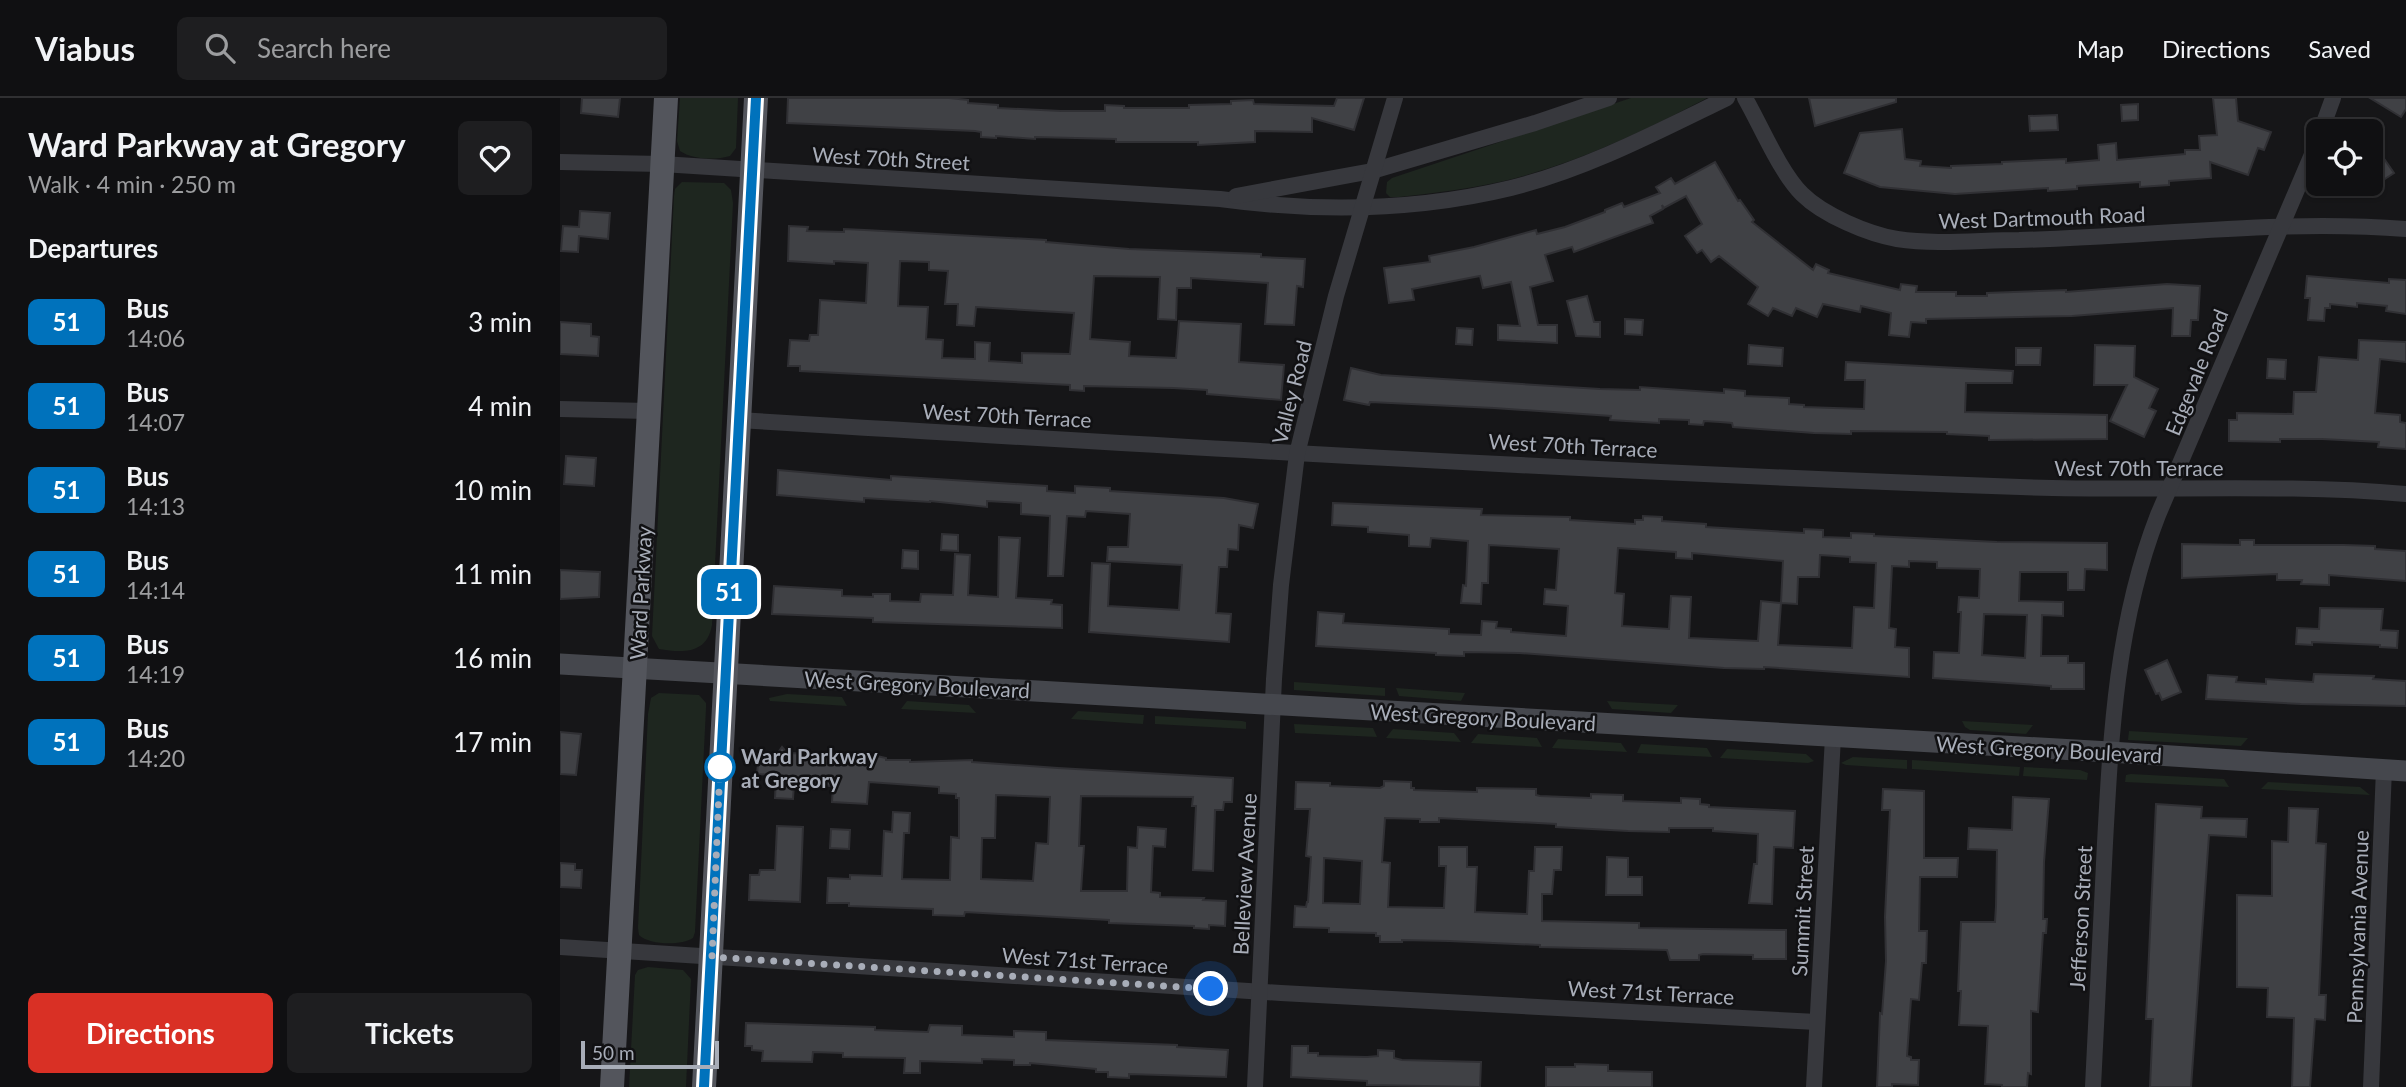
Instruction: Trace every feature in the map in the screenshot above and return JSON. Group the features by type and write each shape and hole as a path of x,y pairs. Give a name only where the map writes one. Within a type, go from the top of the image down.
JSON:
{"main road":[{"name":"Ward Parkway","path":"612,1087 666,98"},
{"path":"704,1087 756,98"},
{"name":"West Gregory Boulevard","path":"560,664 2406,771"}],"street":[{"name":"Valley Road","path":"1273,705 1281,585 1297,454 1336,296 1395,98"},
{"name":"West 70th Street","path":"1220,198 1372,171 1535,123 1609,98"},
{"name":"West 70th Street","path":"560,162 662,164 1220,198 1293,207 1361,208 1468,197 1512,188 1619,150 1727,98"},
{"name":"West Dartmouth Road","path":"1745,98 1780,163 1801,194 1820,208 1871,233 1898,239 1933,242 2065,238 2282,226 2406,229"},
{"path":"2325,119 2333,98"},
{"name":"Edgevale Road","path":"2110,752 2115,687 2127,618 2142,556 2228,347 2306,169"},
{"path":"560,408 648,411"},
{"name":"West 70th Terrace","path":"738,420 1297,454 2022,487 2311,489 2406,494"},
{"name":"Belleview Avenue","path":"1255,1087 1273,705"},
{"name":"Summit Street","path":"1814,1087 1833,737"},
{"name":"Jefferson Street","path":"2093,1087 2110,752"},
{"name":"Pennsylvania Avenue","path":"2371,1087 2384,769"},
{"name":"West 71st Terrace","path":"560,947 1260,992 1817,1022"}],"shaded area":[{"path":"680,98 738,98 736,148 730,156 705,158 680,151 677,141"},
{"path":"1631,98 1707,98 1608,146 1530,174 1491,184 1438,192 1399,197 1390,197 1386,193 1387,182 1392,178"},
{"path":"682,182 724,183 731,190 733,203 712,625 705,642 693,649 677,651 659,649 652,636 674,196 675,189"},
{"path":"1294,682 1385,688 1385,696 1294,690"},
{"path":"1396,688 1465,693 1461,701 1399,696"},
{"path":"659,693 699,695 706,703 695,932 693,938 688,941 673,943 650,941 639,935 638,928 648,714 651,698"},
{"path":"787,694 842,697 847,706 770,701 769,698"},
{"path":"907,701 969,705 976,713 901,709"},
{"path":"1607,701 1678,705 1671,713 1612,709"},
{"path":"1078,711 1144,715 1143,724 1071,719"},
{"path":"1155,716 1242,721 1246,722 1246,729 1155,724"},
{"path":"1962,721 2033,725 2026,734 1970,730"},
{"path":"1294,724 1373,728 1377,737 1295,733"},
{"path":"1393,729 1454,733 1461,742 1386,738"},
{"path":"2129,731 2248,738 2241,746 2128,740"},
{"path":"1478,734 1537,738 1542,747 1471,743"},
{"path":"1558,739 1621,743 1627,752 1552,748"},
{"path":"1641,744 1707,748 1712,757 1637,753"},
{"path":"1727,749 1806,754 1814,761 1808,763 1720,758"},
{"path":"1853,757 1907,760 1907,769 1841,763"},
{"path":"1912,760 2020,767 2019,776 1912,769"},
{"path":"2024,767 2080,770 2088,773 2087,780 2023,776"},
{"path":"2126,775 2224,779 2229,787 2125,782"},
{"path":"2268,782 2360,787 2370,795 2261,789"},
{"path":"648,967 683,970 691,979 686,1087 629,1087 635,975 638,970"}],"building":[{"path":"582,98 620,98 618,117 581,113"},
{"path":"788,98 949,98 968,100 968,103 998,105 998,108 1105,111 1105,105 1124,108 1189,108 1189,105 1231,104 1231,101 1253,100 1254,104 1334,106 1337,98 1364,98 1354,130 1312,118 1312,132 1255,131 1255,142 1198,145 1198,142 1116,142 1116,139 996,138 981,137 981,132 975,131 787,123"},
{"path":"1809,98 1896,98 1896,102 1815,126"},
{"path":"2213,98 2236,98 2238,121 2271,132 2264,150 2258,148 2248,175 2210,162 2211,178 2169,181 2169,185 2140,187 2140,182 2077,186 2077,189 2048,191 2048,188 1955,194 1880,187 1844,173 1860,133 1902,129 1905,159 1921,161 1920,166 1951,168 2002,162 2066,159 2066,163 2099,160 2098,145 2116,143 2117,160 2185,154 2185,150 2200,150 2199,136 2217,135"},
{"path":"2370,98 2406,98 2406,109 2401,117"},
{"path":"2138,104 2138,120 2122,121 2121,105"},
{"path":"2057,115 2058,130 2030,131 2029,116"},
{"path":"2383,157 2394,173 2383,180"},
{"path":"1715,162 1738,201 1740,200 1754,220 1752,222 1813,270 1816,264 1829,270 1828,273 1900,290 1901,284 1917,286 1916,292 1956,292 1956,296 2066,292 2167,284 2200,286 2198,320 2191,320 2190,336 2172,336 2173,308 2072,316 1926,319 1926,323 1911,322 1909,337 1889,335 1891,313 1861,306 1860,312 1823,304 1817,317 1796,308 1792,316 1773,308 1768,316 1748,304 1758,287 1719,256 1711,262 1702,250 1697,253 1685,236 1702,224 1686,196 1664,208 1662,205 1663,209 1650,216 1653,223 1574,252 1572,247 1545,255 1553,281 1530,287 1538,325 1557,325 1557,343 1498,340 1498,325 1520,326 1511,282 1483,288 1480,276 1412,289 1414,300 1389,303 1384,268 1430,262 1429,256 1536,230 1537,234 1565,227 1622,203 1624,207 1660,193 1656,187 1671,178 1675,184"},
{"path":"580,211 610,213 608,239 579,236 578,252 561,251 563,226 579,227"},
{"path":"789,226 808,227 807,231 844,232 844,229 1046,240 1129,249 1261,254 1261,257 1305,259 1303,287 1297,286 1294,325 1265,324 1268,283 1191,278 1191,288 1177,288 1176,320 1158,319 1160,277 1094,276 1090,339 1130,342 1129,356 1176,358 1179,321 1241,324 1239,362 1284,365 1281,400 1207,394 1207,390 1084,386 1084,391 1070,390 1070,385 800,371 800,366 788,366 790,340 809,341 810,335 818,335 820,300 866,303 868,263 788,261","holes":["900,261 929,262 929,270 948,271 945,304 958,304 957,325 974,326 976,307 1074,313 1070,354 1022,353 1022,363 989,361 990,343 975,342 975,359 942,358 943,340 926,339 928,307 898,306"]},
{"path":"2307,276 2389,283 2389,279 2406,280 2406,314 2386,311 2387,306 2330,304 2330,308 2325,308 2324,321 2308,320 2310,298 2305,298"},
{"path":"1587,296 1594,322 1600,322 1600,337 1576,336 1567,301"},
{"path":"1625,319 1643,320 1642,335 1625,334"},
{"path":"560,322 591,324 591,336 599,337 598,356 560,354"},
{"path":"1457,328 1473,329 1472,345 1456,344"},
{"path":"2359,340 2406,342 2406,362 2380,359 2375,413 2400,415 2400,422 2406,423 2406,449 2378,447 2379,442 2322,439 2229,441 2229,420 2237,420 2237,413 2293,414 2294,392 2316,392 2319,357 2358,360"},
{"path":"1749,345 1783,348 1782,366 1748,364"},
{"path":"2095,345 2135,346 2134,377 2158,389 2149,408 2156,411 2144,437 2110,421 2127,385 2094,385"},
{"path":"2016,348 2041,348 2040,365 2016,365"},
{"path":"2268,359 2286,360 2285,379 2267,378"},
{"path":"1846,362 2013,371 2012,383 1966,383 1965,412 2107,415 2107,439 1989,440 1989,436 1947,432 1814,433 1733,427 1732,423 1720,422 1704,421 1703,425 1689,424 1689,420 1659,419 1659,423 1610,420 1611,416 1370,402 1369,405 1344,400 1351,368 1381,375 1600,389 1640,390 1640,387 1724,393 1724,389 1745,391 1745,396 1789,398 1789,404 1804,407 1864,409 1865,380 1845,380"},
{"path":"566,456 596,458 594,486 564,484"},
{"path":"778,470 891,480 891,476 1047,486 1047,491 1075,493 1075,486 1110,488 1110,491 1224,498 1258,504 1253,528 1239,525 1238,550 1228,549 1227,567 1219,567 1216,613 1231,614 1229,642 1089,632 1092,563 1110,564 1108,606 1179,610 1182,565 1107,561 1108,547 1128,547 1130,514 1086,511 1085,517 1067,516 1063,576 1048,576 1050,516 1021,514 1021,503 987,501 987,507 930,501 864,498 864,502 777,495"},
{"path":"1333,503 1482,509 1481,515 1570,517 1570,520 1635,524 1635,520 1643,520 1643,516 1662,517 1662,521 1706,524 1706,527 1804,533 1804,529 1823,530 1823,537 1851,538 1851,533 1997,542 2107,543 2107,570 2085,569 2084,590 2068,590 2068,572 2020,572 2019,601 2063,602 2063,616 2042,615 2041,656 2068,656 2068,663 2084,663 2084,689 2051,689 2051,686 1933,678 1934,652 1959,653 1959,597 1979,598 1980,569 1937,568 1937,562 1909,561 1909,567 1892,566 1889,628 1896,629 1895,647 1909,648 1909,677 1764,667 1724,668 1519,653 1464,652 1464,656 1436,655 1316,646 1318,612 1344,614 1343,623 1449,629 1449,634 1481,635 1482,621 1497,622 1496,628 1511,629 1511,632 1566,636 1568,606 1544,604 1545,589 1556,590 1559,549 1489,545 1488,583 1482,583 1481,604 1461,603 1463,585 1466,586 1468,541 1431,538 1430,547 1409,546 1409,535 1368,532 1368,527 1332,525","holes":["1618,548 1676,552 1676,558 1692,559 1692,553 1783,561 1781,603 1761,601 1758,641 1689,638 1691,597 1671,596 1669,629 1622,626 1624,594 1615,593","1820,555 1850,557 1850,562 1876,563 1874,608 1854,607 1852,648 1778,645 1781,603 1797,604 1798,577 1819,577","1984,614 2027,615 2025,658 1982,655"]},
{"path":"942,534 958,535 958,551 941,550"},
{"path":"999,537 1020,538 1016,598 1052,600 1051,604 1062,605 1062,628 873,622 873,618 772,614 774,586 842,590 842,596 873,597 873,594 890,594 890,601 920,602 921,594 953,595 955,554 970,555 968,595 998,597"},
{"path":"2240,540 2254,540 2254,545 2375,546 2375,549 2406,551 2406,581 2329,575 2329,585 2301,584 2302,580 2277,580 2277,574 2182,578 2182,544 2240,545"},
{"path":"903,550 918,551 918,569 902,568"},
{"path":"560,570 600,572 599,597 560,599"},
{"path":"2320,608 2383,609 2381,630 2398,631 2397,648 2312,642 2312,645 2296,644 2297,628 2319,629"},
{"path":"2167,660 2181,692 2162,700 2159,693 2156,694 2145,670"},
{"path":"2314,674 2374,676 2373,679 2406,681 2406,706 2206,699 2208,675 2237,677 2236,682 2266,684 2266,679 2313,682"},
{"path":"560,732 581,734 576,775 560,774"},
{"path":"782,747 787,753 877,756 886,760 910,762 972,760 1233,778 1232,802 1224,802 1223,810 1215,810 1213,871 1193,870 1196,806 1192,806 1193,797 1081,796 1079,846 1084,846 1081,891 1127,891 1128,847 1137,848 1138,827 1166,829 1165,847 1153,846 1151,892 1160,893 1160,897 1226,901 1225,926 1209,925 1209,929 965,912 964,916 933,915 933,909 827,903 828,878 850,879 850,875 882,876 884,831 892,832 893,812 910,813 909,833 904,833 902,879 950,880 951,837 959,838 959,798 956,798 956,794 939,793 939,787 869,782 867,804 832,802 833,786 794,784 793,799 775,798 776,778 757,774 759,754 777,754","holes":["996,795 1050,797 1048,844 1036,843 1033,881 981,879 982,838 995,838"]},
{"path":"1384,781 1411,782 1411,788 1414,790 1477,792 1477,788 1536,789 1536,795 1540,796 1591,798 1591,794 1623,795 1623,801 1681,803 1681,798 1700,799 1700,804 1709,807 1795,811 1793,848 1774,847 1772,904 1749,903 1754,864 1757,864 1758,834 1713,831 1713,828 1669,828 1669,832 1628,831 1556,827 1556,824 1439,818 1439,822 1420,822 1420,819 1385,818 1382,862 1390,863 1388,907 1444,908 1446,866 1439,866 1439,847 1467,847 1467,867 1477,867 1475,912 1527,914 1529,871 1534,871 1535,847 1562,847 1561,870 1554,870 1552,894 1542,894 1542,921 1639,923 1639,928 1786,930 1786,959 1703,954 1699,955 1699,960 1670,960 1667,950 1540,947 1449,941 1380,942 1380,936 1376,936 1376,933 1329,932 1329,928 1294,927 1295,906 1306,907 1308,902 1311,857 1306,856 1310,809 1295,809 1296,782 1330,783 1330,786 1384,786","holes":["1324,858 1362,861 1360,904 1323,903"]},
{"path":"1883,789 1924,791 1924,858 1958,858 1957,877 1920,877 1919,931 1927,931 1926,963 1922,963 1919,1000 1911,999 1907,1056 1911,1057 1911,1060 1919,1060 1918,1085 1892,1084 1892,1087 1877,1087 1880,1013 1882,1014 1886,961 1885,917 1890,810 1882,810"},
{"path":"2013,797 2049,799 2044,862 2043,919 2047,919 2046,933 2043,933 2038,1012 2031,1011 2031,1074 2028,1073 2027,1087 1985,1084 1988,1026 1959,1025 1961,922 1995,922 1996,906 1997,850 1968,849 1969,828 2012,830"},
{"path":"2156,804 2202,807 2201,818 2247,819 2246,837 2209,835 2191,1087 2150,1087 2153,1019 2146,1019"},
{"path":"2289,808 2318,809 2316,843 2326,844 2319,995 2326,995 2325,1020 2315,1019 2310,1087 2292,1087 2294,1018 2267,1017 2268,988 2237,987 2237,895 2272,896 2272,841 2288,842"},
{"path":"777,826 803,827 800,902 749,900 750,875 759,875 760,870 775,870"},
{"path":"831,829 850,830 849,849 830,848"},
{"path":"1607,857 1628,858 1628,877 1642,877 1642,895 1606,895"},
{"path":"560,863 575,864 575,870 582,870 581,888 560,887"},
{"path":"746,1023 875,1027 875,1030 928,1032 930,1025 962,1026 962,1035 1014,1037 1014,1031 1046,1032 1046,1040 1177,1045 1228,1050 1226,1077 1129,1074 1129,1078 1108,1077 1108,1072 1096,1072 1096,1069 1030,1063 1014,1065 1014,1060 982,1059 982,1063 920,1061 920,1073 904,1073 905,1058 843,1057 843,1053 813,1052 812,1062 762,1061 763,1051 745,1046"},
{"path":"1292,1046 1308,1046 1308,1053 1318,1053 1318,1056 1378,1056 1378,1050 1394,1051 1394,1058 1402,1060 1481,1062 1480,1087 1367,1085 1367,1081 1291,1077"},
{"path":"1575,1064 1608,1065 1608,1071 1652,1072 1652,1087 1546,1087 1546,1067 1575,1067"}],"bus line":[{"name":"51","path":"704,1087 756,98"}],"place":[{"name":"Ward Parkway at Gregory","path":"720,767"}],"route":[{"path":"720,767 712,957 1211,989"}]}
